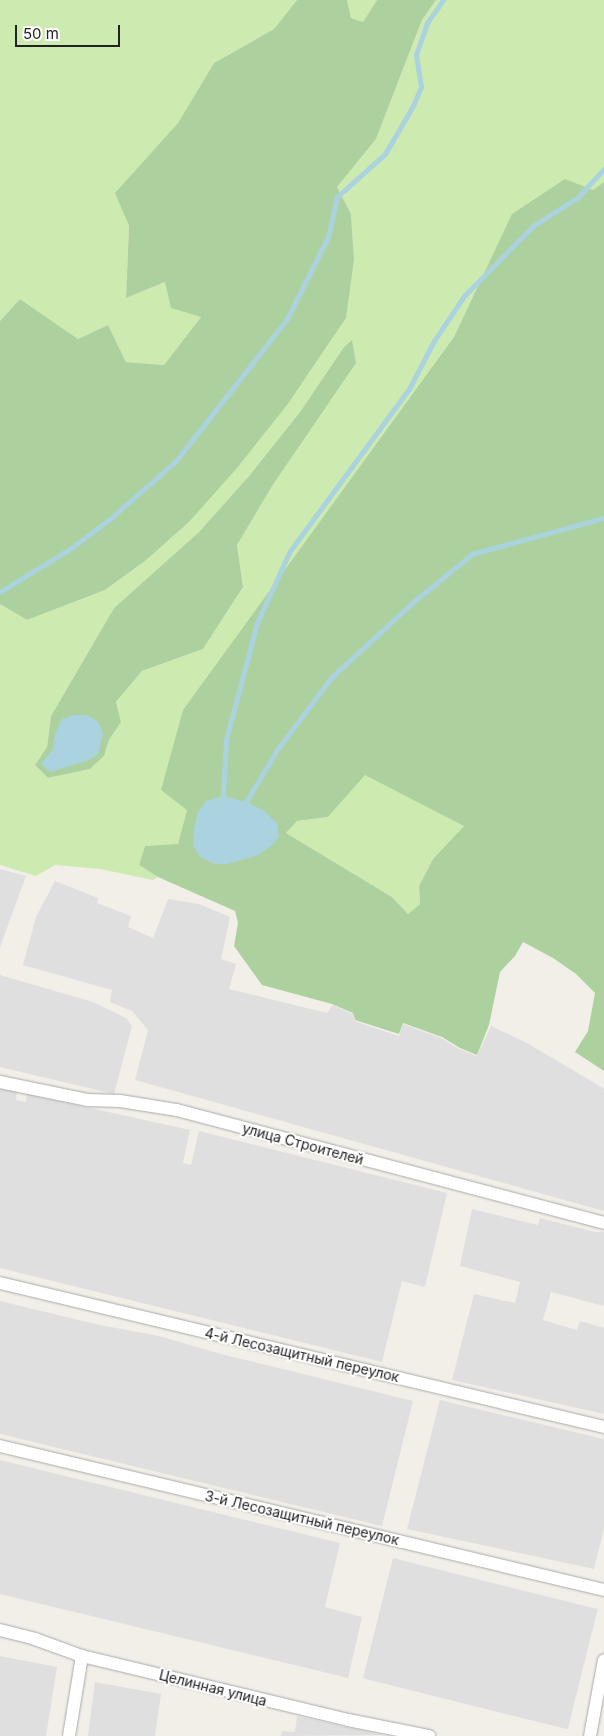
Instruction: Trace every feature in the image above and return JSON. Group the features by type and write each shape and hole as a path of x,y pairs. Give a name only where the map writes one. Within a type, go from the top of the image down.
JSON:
{"street":[{"name":"улица Строителей","path":"0,1082 88,1100 120,1101 177,1110 604,1223"},
{"name":"4-й Лесозащитный переулок","path":"0,1284 604,1427"},
{"name":"3-й Лесозащитный переулок","path":"0,1446 604,1590"},
{"name":"Целинная улица","path":"0,1630 35,1639 82,1656 348,1720 429,1736"},
{"path":"69,1736 82,1656"},
{"path":"590,1736 604,1660"}],"shaded area":[{"path":"0,869 26,876 0,947"},
{"path":"55,881 98,898 97,903 131,916 128,927 153,938 168,899 199,904 230,917 221,959 236,964 229,989 327,1013 333,1005 353,1014 354,1021 399,1036 403,1024 441,1038 459,1049 477,1056 491,1026 527,1043 598,1085 604,1089 604,1211 135,1080 148,1030 132,1011 110,1002 112,990 23,965 36,917"},
{"path":"0,975 93,1002 126,1018 132,1026 114,1094 0,1067"},
{"path":"0,1088 17,1091 16,1100 26,1102 27,1094 190,1130 183,1163 191,1165 199,1131 447,1193 425,1287 402,1281 382,1362 0,1268"},
{"path":"472,1209 538,1225 540,1218 595,1232 604,1232 604,1306 551,1292 543,1320 577,1330 580,1321 604,1328 604,1414 452,1380 474,1294 515,1303 520,1282 460,1266"},
{"path":"0,1301 95,1324 159,1336 221,1354 413,1401 382,1526 0,1434"},
{"path":"440,1400 604,1439 604,1528 594,1569 407,1529"},
{"path":"0,1460 340,1543 325,1607 362,1617 348,1678 0,1594"},
{"path":"393,1558 598,1609 568,1729 363,1678"},
{"path":"0,1656 57,1667 46,1736 0,1736"},
{"path":"95,1682 161,1694 155,1736 88,1736"},
{"path":"297,1716 382,1735 281,1736 282,1731 295,1732"}],"green space":[{"path":"0,0 297,0 274,29 214,63 178,123 116,193 129,226 126,298 165,282 201,317 164,365 126,362 108,325 78,339 20,299 0,321"},
{"path":"297,0 347,0 351,18 363,22 377,0 436,0 422,20 376,139 337,187 351,214 354,259 346,318 287,405 237,468 188,523 145,561 105,590 27,620 0,604 0,321 20,299 78,339 108,325 126,362 164,365 201,317 171,308 165,282 126,298 129,226 115,193 178,123 214,63 274,29"},
{"path":"347,0 377,0 363,22 351,18"},
{"path":"436,0 604,0 604,182 593,190 513,214 454,337 187,810 178,845 145,846 139,865 158,877 153,880 100,869 55,865 36,876 0,865 0,604 27,620 105,590 145,561 188,523 354,259 351,214 337,187 376,139 422,20","holes":["352,341 274,483 237,545 243,587 203,649 142,671 116,702 121,722 109,740 104,756 90,769 48,778 35,765 47,747 51,716 114,608 199,532 249,476 300,412 344,347"]},
{"path":"565,179 593,190 604,182 604,1071 575,1052 588,1031 595,993 576,974 553,958 523,942 515,956 500,972 489,1025 477,1055 460,1048 442,1037 403,1023 399,1034 355,1020 353,1013 332,1004 262,985 234,946 238,923 235,911 158,877 139,865 145,846 178,844 187,810 161,790 183,710 454,337 512,214","holes":["365,775 464,826 433,859 419,886 420,904 408,914 392,897 286,833 297,821 328,817"]},
{"path":"352,340 356,363 274,483 237,545 243,587 203,649 142,671 116,702 121,722 109,740 104,756 90,769 48,778 35,765 47,747 51,716 114,608 199,532 249,476 300,412 344,347"},
{"path":"365,774 465,825 433,859 419,886 420,904 408,914 392,897 286,833 297,821 328,817"}],"water":[{"path":"74,715 87,715 98,722 103,733 98,754 89,760 50,772 41,764 53,749 55,734 62,719"},
{"path":"223,796 246,802 263,810 277,823 279,837 271,846 256,856 227,864 215,864 200,857 193,845 198,812 206,801"}],"waterway":[{"path":"0,592 70,549 111,518 176,461 287,319 328,237 337,197 385,154 413,106 421,87 416,55 427,23 443,0"},
{"path":"223,796 226,740 257,623 290,551 409,389 434,341 464,296 533,226 577,198 604,169"},
{"path":"246,802 277,750 332,677 411,604 472,554 604,518"}]}
